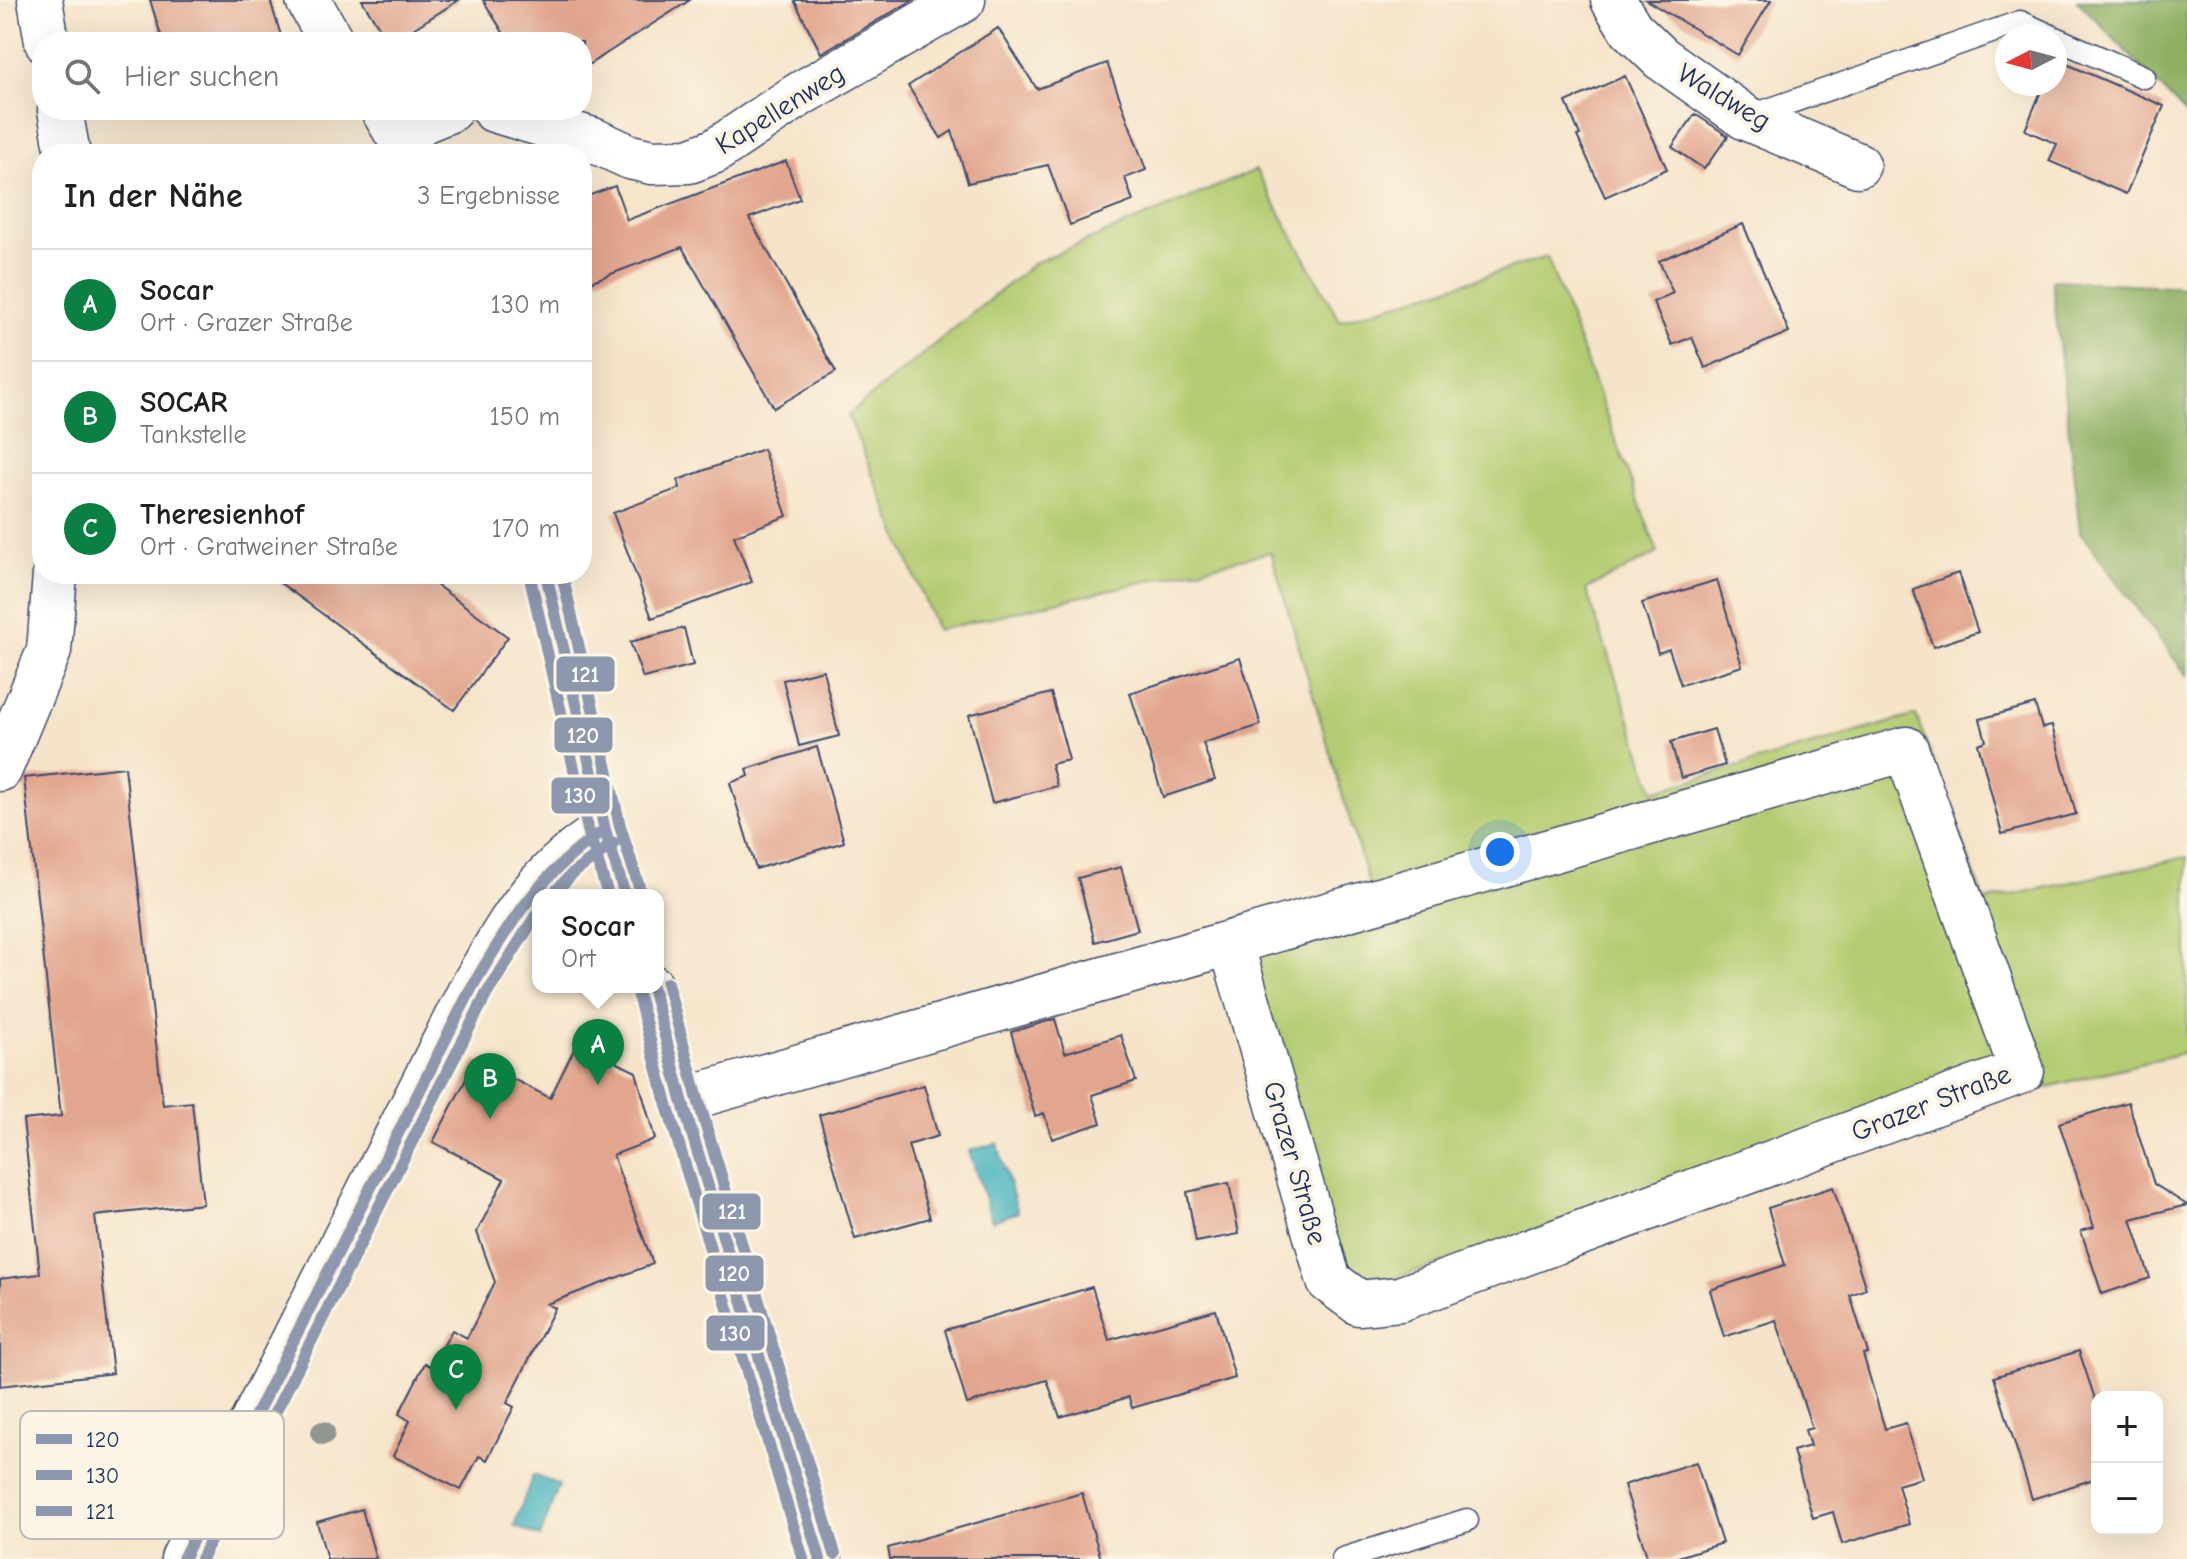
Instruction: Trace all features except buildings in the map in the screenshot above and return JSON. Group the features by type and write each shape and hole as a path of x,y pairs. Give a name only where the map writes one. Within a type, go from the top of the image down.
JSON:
{"street":[{"path":"40,0 45,32"},
{"path":"308,0 326,32"},
{"name":"Kapellenweg","path":"527,120 593,140 630,157 652,162 689,161 715,151 800,94 963,0"},
{"name":"Waldweg","path":"1613,0 1631,29 1661,58 1746,118 1858,165"},
{"path":"62,120 66,144"},
{"path":"397,134 425,120"},
{"path":"0,769 49,651 54,584"},
{"path":"548,584 605,830 623,889"},
{"name":"Grazer Straße","path":"682,1100 1906,749 2022,1071 1400,1299 1359,1303 1329,1281 1231,943"},
{"path":"535,889 577,847 605,830"},
{"path":"258,1411 472,987 517,910 532,892"},
{"path":"654,993 682,1100 820,1559"},
{"path":"183,1559 193,1539"}],"lane":[{"path":"1746,118 1995,31"},
{"path":"2067,43 2144,77"},
{"path":"1343,1559 1467,1520"}],"green space":[{"path":"2077,0 2187,0 2187,115"},
{"path":"1256,170 1340,321 1547,257 1658,553 1586,589 1654,791 1916,715 1984,901 2187,857 2187,1052 1816,1145 1361,1289 1338,1270 1245,950 1376,909 1271,552 937,630 848,415 1034,263"},
{"path":"2052,280 2187,287 2187,676 2080,532"}],"water":[{"path":"997,1143 1018,1212 992,1221 969,1151"},
{"path":"533,1475 559,1485 540,1537 514,1526"}],"transit line":[{"name":"130","path":"531,584 589,834 606,889"},
{"name":"120","path":"548,584 605,830 623,889"},
{"name":"121","path":"564,584 620,826 640,889"},
{"name":"120","path":"538,889 582,846 605,830"},
{"name":"130","path":"558,889 572,874 614,843"},
{"name":"120","path":"258,1411 472,987 532,896"},
{"name":"130","path":"276,1411 486,995 532,922"},
{"name":"121","path":"667,983 697,1096 835,1554"},
{"name":"130","path":"638,993 667,1105 803,1559"},
{"name":"120","path":"654,993 682,1100 820,1559"},
{"name":"120","path":"183,1559 193,1539"},
{"name":"130","path":"201,1559 211,1539"}],"place":[{"name":"Socar","path":"598,1085"},
{"name":"SOCAR","path":"490,1119"},
{"name":"Theresienhof","path":"456,1410"}]}
